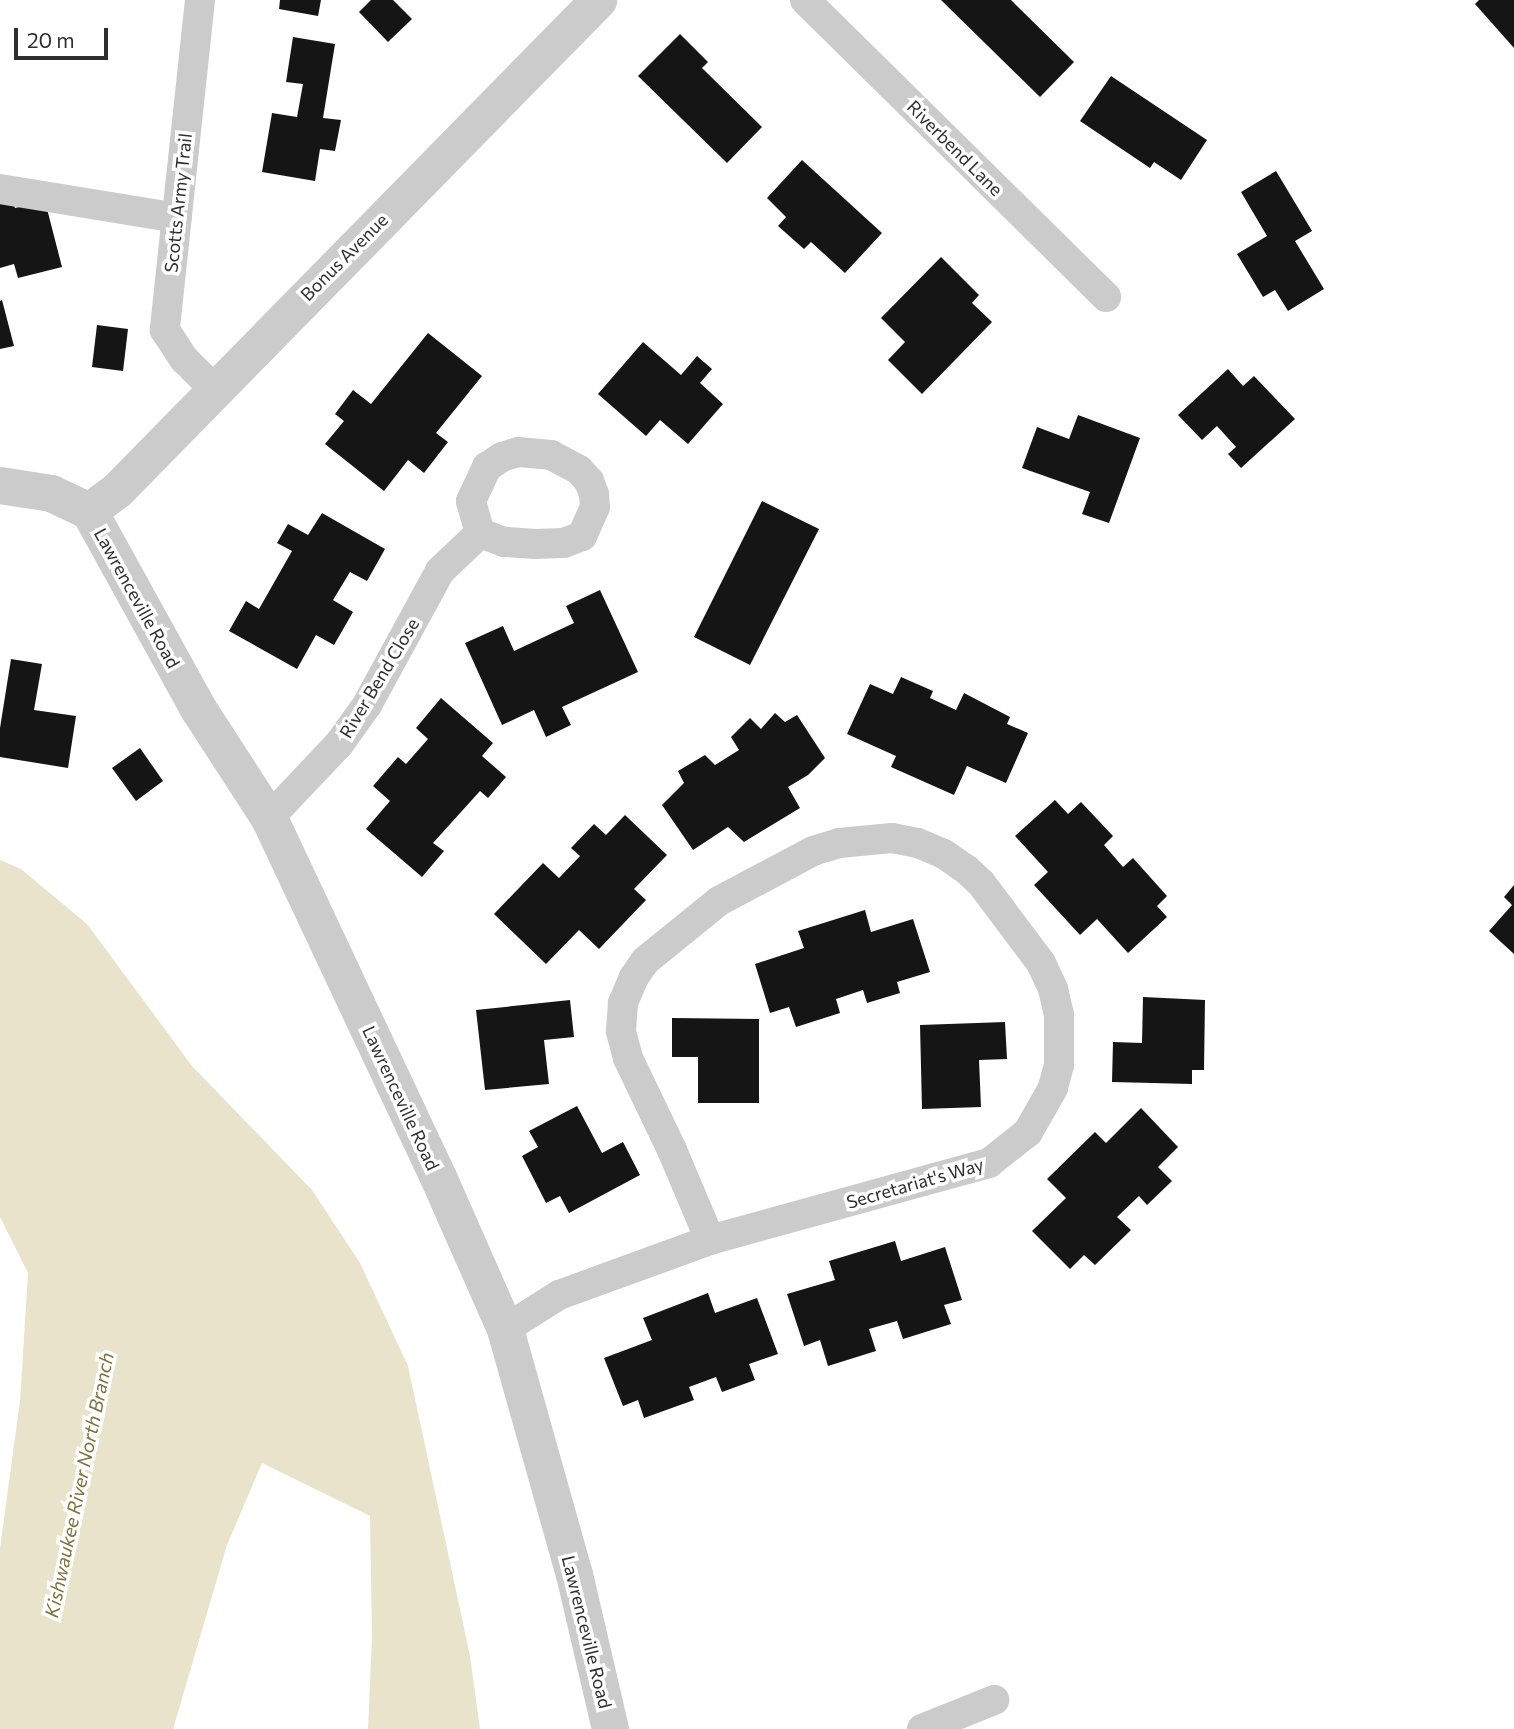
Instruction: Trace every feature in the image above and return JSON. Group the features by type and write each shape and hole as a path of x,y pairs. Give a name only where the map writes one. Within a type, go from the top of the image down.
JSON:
{"street":[{"name":"Scotts Army Trail","path":"200,0 164,330 184,359 214,389"},
{"name":"Bonus Avenue","path":"89,510 117,490 598,0"},
{"name":"Riverbend Lane","path":"805,0 1105,297"},
{"path":"0,189 177,218"},
{"path":"0,485 51,493 89,510"},
{"name":"Lawrenceville Road","path":"89,510 199,710 269,818 438,1177 505,1329 574,1574 610,1729"},
{"name":"River Bend Close","path":"269,818 339,744 367,705 440,571 480,533"},
{"name":"Secretariat's Way","path":"505,1329 559,1295 710,1240 989,1163 1028,1132 1053,1088 1060,1052 1059,1014 1053,989 1041,963 981,883 944,853 918,843 892,838 839,843 813,851 719,901 645,961 634,977 622,1012 621,1031 628,1058 673,1150 710,1240"},
{"path":"922,1729 994,1700"}],"water":[{"name":"Kishwaukee River North Branch","path":"0,860 21,869 87,924 192,1066 312,1190 360,1263 408,1366 470,1656 480,1729 368,1729 372,1637 370,1516 262,1463 227,1545 173,1729 0,1729 0,1548 20,1401 28,1273 0,1217"}],"building":[{"path":"280,0 321,0 318,16 279,9"},
{"path":"371,0 393,0 412,19 388,42 359,12"},
{"path":"941,0 1011,0 1074,62 1040,97"},
{"path":"1479,0 1514,0 1514,48 1475,4"},
{"path":"680,34 708,62 702,68 762,127 727,163 638,76"},
{"path":"293,37 335,44 323,118 341,120 335,151 320,149 315,181 262,172 272,113 297,117 303,84 286,82"},
{"path":"1111,76 1207,140 1181,180 1154,162 1150,168 1080,121"},
{"path":"802,160 882,233 845,273 811,242 804,249 778,226 786,217 767,198"},
{"path":"1276,171 1312,231 1295,241 1324,289 1288,311 1275,290 1263,297 1237,254 1267,236 1241,192"},
{"path":"11,194 15,208 45,201 62,267 18,278 14,264 0,268 0,197"},
{"path":"941,257 979,295 972,303 992,322 922,394 888,360 905,342 881,318"},
{"path":"2,300 14,346 0,349 0,301"},
{"path":"97,325 128,329 123,371 92,367"},
{"path":"428,333 482,376 436,433 448,442 424,473 408,460 384,491 325,444 344,421 335,414 353,390 371,404"},
{"path":"643,342 681,375 697,356 712,369 700,383 723,404 688,444 660,420 646,436 598,394"},
{"path":"1228,369 1243,386 1254,376 1295,419 1241,468 1228,454 1236,447 1217,426 1202,440 1178,415"},
{"path":"1078,415 1140,438 1109,523 1082,514 1090,492 1022,468 1037,427 1069,439"},
{"path":"762,501 819,529 750,665 694,637"},
{"path":"322,513 385,549 367,581 350,572 333,600 353,612 334,645 316,635 297,669 229,631 246,601 259,609 292,551 277,543 288,524 308,535"},
{"path":"600,590 638,672 562,707 571,725 546,737 534,710 502,725 465,643 503,626 514,651 574,623 566,606"},
{"path":"11,659 42,664 34,710 76,716 68,768 0,757 0,728"},
{"path":"901,677 933,691 930,698 956,710 964,693 1010,717 1007,724 1028,733 1006,783 967,766 954,795 891,767 896,756 847,734 870,684 893,694"},
{"path":"441,698 493,743 482,756 506,777 488,798 480,791 433,843 444,851 422,877 366,829 390,801 373,786 398,757 406,764 428,739 416,728"},
{"path":"775,713 785,722 797,715 825,758 808,775 788,787 800,808 744,842 728,827 693,850 662,805 684,783 678,771 705,755 715,765 739,750 731,737 750,718 761,729"},
{"path":"140,748 163,781 136,801 112,768"},
{"path":"1055,800 1068,814 1081,802 1113,836 1104,845 1123,867 1133,858 1167,896 1157,906 1167,917 1128,953 1097,919 1080,935 1034,885 1048,872 1015,836"},
{"path":"625,815 667,855 634,889 646,900 599,949 579,930 546,964 494,914 543,863 559,878 580,856 571,848 594,824 606,835"},
{"path":"1514,885 1514,954 1489,931 1512,905 1504,897"},
{"path":"865,910 871,932 913,919 930,972 897,982 900,993 867,1003 863,990 836,999 840,1013 796,1027 789,1007 770,1013 755,964 804,948 798,931"},
{"path":"1143,997 1205,1000 1204,1070 1192,1070 1192,1084 1112,1082 1113,1042 1142,1043"},
{"path":"570,1000 574,1037 544,1040 549,1084 485,1090 476,1010"},
{"path":"672,1018 759,1019 759,1103 698,1103 698,1057 672,1057"},
{"path":"1005,1022 1007,1059 979,1060 981,1107 922,1109 920,1025"},
{"path":"577,1106 602,1153 623,1142 640,1175 569,1213 560,1196 546,1203 522,1156 538,1147 529,1131"},
{"path":"1141,1108 1178,1147 1158,1167 1172,1181 1147,1205 1139,1196 1117,1217 1131,1230 1095,1265 1084,1255 1070,1269 1032,1231 1066,1198 1047,1179 1095,1132 1106,1143"},
{"path":"895,1241 901,1261 945,1247 962,1300 944,1305 951,1324 903,1339 897,1321 869,1329 876,1351 828,1366 820,1340 804,1346 787,1294 835,1280 829,1261"},
{"path":"708,1293 715,1313 757,1298 778,1354 749,1364 755,1380 722,1392 716,1377 689,1387 694,1400 644,1418 638,1400 623,1406 604,1358 652,1340 643,1318"}]}
